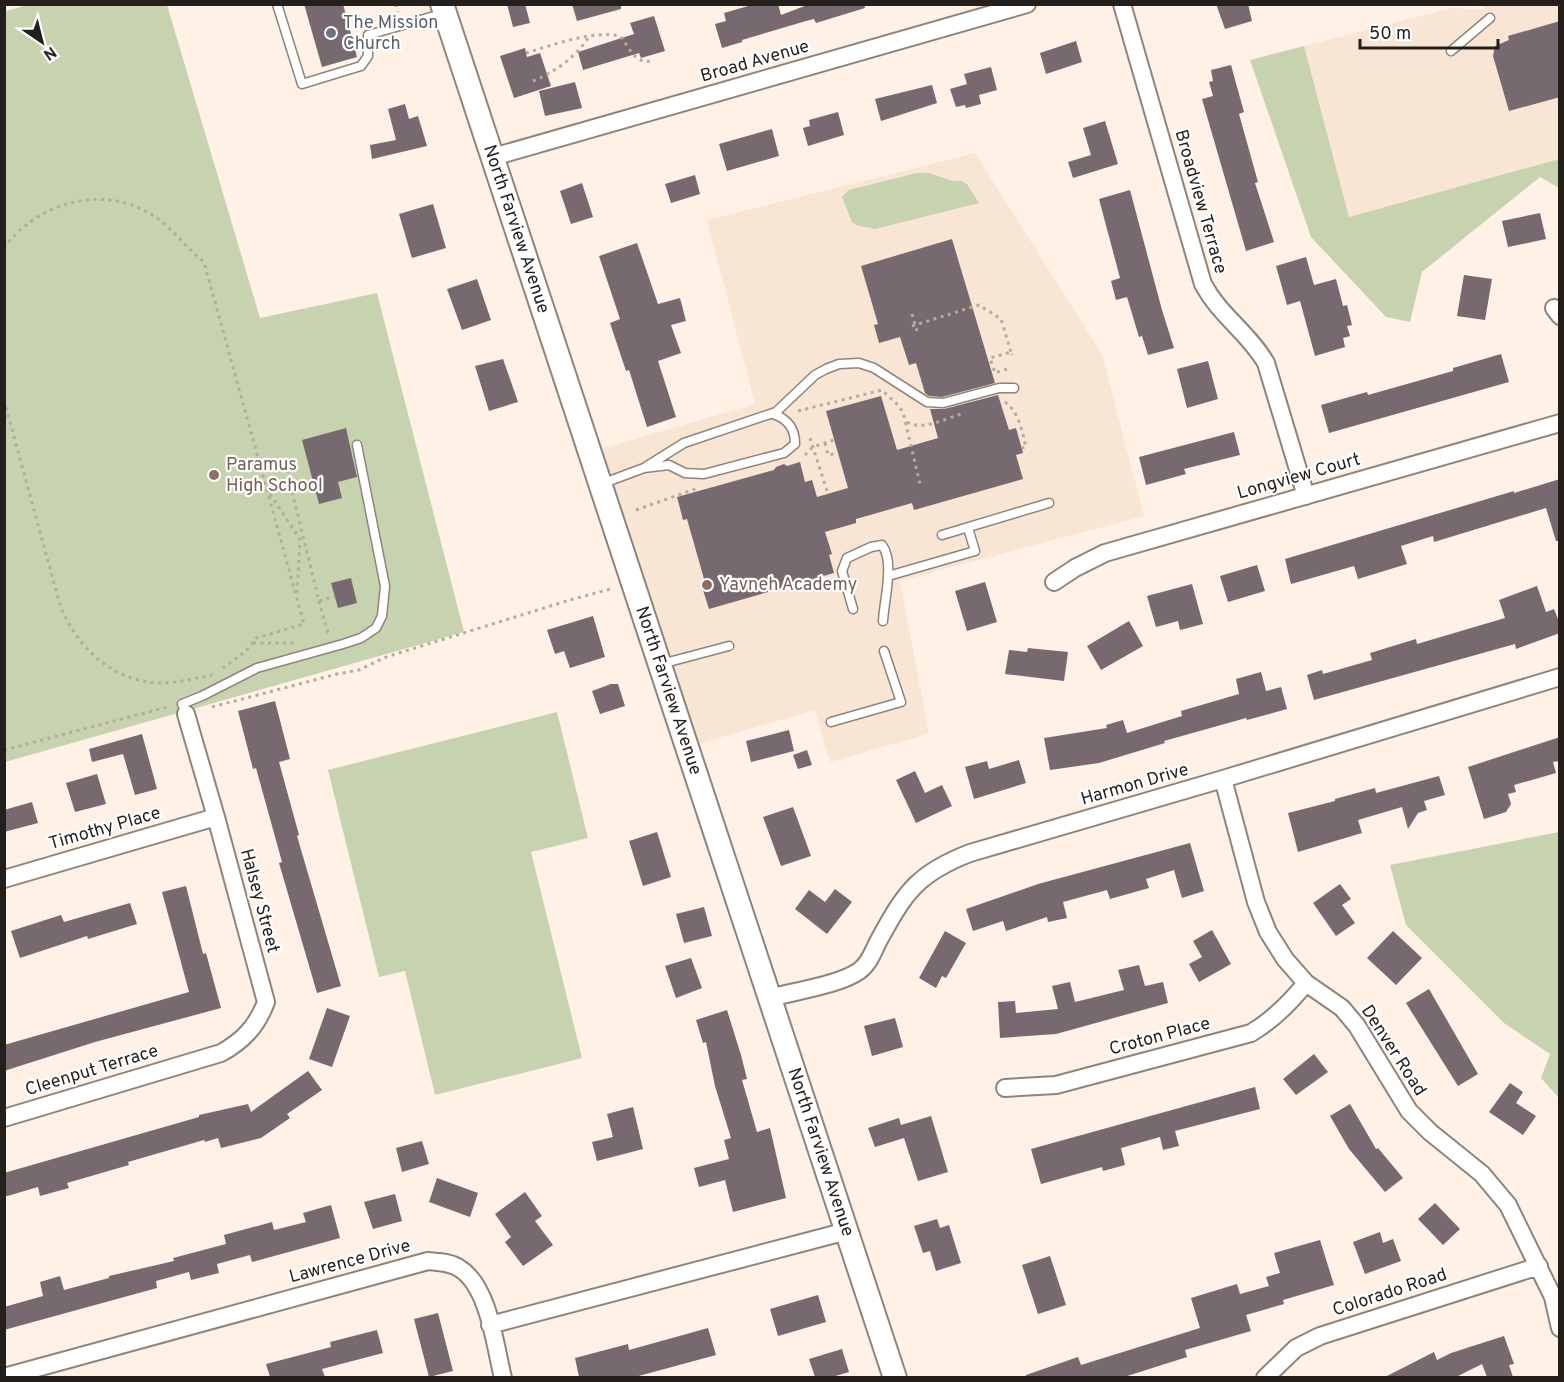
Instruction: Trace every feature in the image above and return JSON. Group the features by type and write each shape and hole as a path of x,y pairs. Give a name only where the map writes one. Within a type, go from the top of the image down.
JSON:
{"street":[{"name":"Broad Avenue","path":"493,157 1027,4"},
{"name":"Broadview Terrace","path":"1122,4 1203,284 1213,302 1257,347 1266,363 1306,496"},
{"name":"North Farview Avenue","path":"444,9 895,1377"},
{"name":"Longview Court","path":"1054,582 1105,553 1560,423"},
{"name":"Harmon Drive","path":"770,998 842,980 860,971 871,958 911,887 928,873 949,861 1560,677"},
{"name":"Halsey Street","path":"184,709 266,1002 251,1029 236,1044 221,1053 191,1062"},
{"name":"Denver Road","path":"1223,779 1256,902 1268,932 1285,959 1306,983 1342,1008 1357,1026 1409,1111 1430,1132 1493,1185 1508,1205 1553,1297 1560,1328"},
{"name":"Timothy Place","path":"4,879 216,817"},
{"name":"Croton Place","path":"1005,1088 1056,1085 1251,1033 1269,1022 1290,1003 1306,983"},
{"name":"Cleenput Terrace","path":"4,1118 191,1062"},
{"path":"490,1324 847,1231"},
{"name":"Lawrence Drive","path":"4,1377 428,1260 458,1267 471,1277 485,1307 503,1377"},
{"name":"Colorado Road","path":"1264,1377 1296,1348 1320,1336 1539,1266"}],"lane":[{"path":"277,4 302,84 361,66 368,56 368,35 444,9"},
{"path":"1451,51 1490,18"},
{"path":"601,484 644,468 684,443 773,414 815,375 840,364 859,363 874,368 927,402 943,404 999,388 1014,388"},
{"path":"644,468 669,465 685,473 704,474 784,453 795,444 795,433 783,417 773,414"},
{"path":"184,709 202,696 257,668 361,638 375,628 382,616 385,586 357,444"},
{"path":"942,535 1049,503"},
{"path":"888,576 975,551 968,528"},
{"path":"853,609 842,571 847,558 871,547 882,545 890,562 883,621"},
{"path":"660,664 729,646"},
{"path":"831,722 901,702 884,651"}],"path":[{"path":"526,53 599,35 620,36 636,58 640,61 652,60"},
{"path":"533,81 560,66 579,50 589,37"},
{"path":"4,248 31,221 70,203 88,199 117,200 153,215 177,234 204,262 304,624 256,638 246,651 222,669"},
{"path":"913,325 979,305 1001,319 1012,353 990,358 995,373 1007,369"},
{"path":"912,314 913,325 917,331"},
{"path":"789,400 799,413 882,390 900,407 906,421 920,484"},
{"path":"4,399 60,605 64,616 83,645 98,660 117,672 137,679 160,683 213,675"},
{"path":"1001,401 1008,404 1018,420 1026,447 1022,448"},
{"path":"906,421 910,425 924,425 968,412"},
{"path":"808,435 828,494"},
{"path":"813,447 834,440"},
{"path":"825,442 828,455 838,453"},
{"path":"285,463 302,540 328,633 318,636"},
{"path":"267,490 302,540 297,600"},
{"path":"4,750 162,707 184,709 359,670 386,657 618,587"},
{"path":"319,601 334,596"},
{"path":"252,643 297,643"}],"shaded area":[{"path":"1483,5 1559,5 1559,159 1349,217 1304,46 1452,8 1486,10"},
{"path":"975,153 1102,354 1144,516 900,581 929,734 830,762 815,710 688,747 590,452 755,404 707,220"}],"green space":[{"name":"Paramus High School","path":"29,4 167,5 260,318 377,293 464,632 5,762 4,12"},
{"path":"1304,46 1349,217 1559,159 1559,188 1540,177 1422,272 1410,322 1386,317 1311,237 1250,60"},
{"path":"917,173 929,173 952,181 962,181 967,184 979,203 875,229 852,222 842,197 849,190"},
{"path":"557,712 588,838 531,852 582,1058 435,1095 405,971 379,977 328,770"},
{"path":"1560,832 1559,1098 1541,1078 1550,1054 1504,1023 1406,925 1390,865"}],"building":[{"name":"The Mission Church","path":"304,4 343,4 357,57 322,67"},
{"path":"507,4 525,4 530,23 513,27"},
{"path":"572,4 621,4 621,9 577,21"},
{"path":"755,4 778,4 781,15 810,4 864,4 865,8 816,23 814,19 806,21 722,48 715,24 726,21 724,13"},
{"path":"1216,4 1248,4 1252,21 1225,29"},
{"path":"654,16 665,51 641,58 639,53 583,70 578,52 634,34 630,23"},
{"path":"1560,21 1560,97 1509,111 1493,56 1495,46 1509,40 1508,36"},
{"path":"1076,41 1082,62 1046,74 1040,53"},
{"path":"525,48 527,57 540,53 551,86 514,98 500,56"},
{"path":"1231,65 1244,112 1239,114 1258,182 1255,183 1274,242 1246,251 1202,99 1213,96 1209,82 1213,81 1211,70"},
{"path":"991,67 997,90 979,95 981,104 966,108 965,105 956,107 950,89 967,84 964,74"},
{"path":"575,82 582,108 545,116 539,91"},
{"path":"932,85 937,103 881,121 875,99"},
{"path":"405,104 409,119 418,116 427,146 372,159 370,145 396,140 388,109"},
{"path":"838,112 844,135 808,146 803,128 810,126 809,120"},
{"path":"1105,121 1118,164 1073,178 1068,162 1091,155 1083,128"},
{"path":"772,129 779,156 727,171 719,144"},
{"path":"695,175 700,194 671,203 665,184"},
{"path":"582,183 593,217 571,224 560,191"},
{"path":"1130,190 1174,348 1148,355 1142,336 1139,337 1127,297 1116,300 1111,281 1120,278 1099,199"},
{"path":"433,204 446,248 412,258 399,214"},
{"path":"1540,213 1546,239 1508,247 1502,221"},
{"path":"952,239 995,383 942,397 929,396 925,393 916,363 909,365 900,337 879,343 874,325 878,324 861,266"},
{"path":"637,243 658,304 680,298 686,321 671,325 681,353 658,361 676,417 647,427 629,370 626,371 610,323 620,319 599,256"},
{"path":"1306,257 1314,285 1336,279 1343,306 1347,305 1352,325 1347,326 1350,336 1343,338 1345,347 1315,356 1300,301 1287,305 1276,266"},
{"path":"1464,275 1492,279 1485,320 1457,316"},
{"path":"477,279 491,320 462,330 447,289"},
{"path":"1501,354 1509,382 1329,433 1321,405 1367,392 1368,395 1453,371 1453,368"},
{"path":"503,359 518,402 489,411 475,366"},
{"path":"1208,361 1218,399 1187,408 1177,369"},
{"path":"998,395 1009,430 1016,428 1023,453 1016,455 1023,479 914,510 912,503 856,519 856,523 825,532 832,554 829,555 834,573 709,609 702,587 706,586 687,519 683,520 677,497 774,470 784,464 787,466 800,462 805,482 812,480 817,497 848,488 826,411 881,396 897,450 938,438 930,409 944,409"},
{"path":"346,428 357,477 338,482 342,498 319,504 302,440"},
{"path":"1234,432 1240,455 1184,469 1186,474 1146,485 1139,457"},
{"path":"1560,479 1560,541 1556,541 1546,508 1434,542 1433,536 1401,546 1407,564 1358,579 1354,566 1291,584 1285,559"},
{"path":"1257,565 1265,591 1228,602 1220,576"},
{"path":"351,578 357,603 338,608 331,583"},
{"path":"985,582 997,622 967,631 955,591"},
{"path":"1192,584 1203,624 1180,630 1178,621 1156,627 1147,596"},
{"path":"1537,586 1546,612 1554,609 1560,624 1560,633 1516,649 1515,644 1314,700 1307,675 1322,670 1323,674 1372,660 1370,653 1416,639 1417,644 1505,618 1499,600"},
{"path":"593,616 605,657 570,668 564,651 555,654 547,630"},
{"path":"1129,621 1143,646 1101,670 1087,646"},
{"path":"1028,648 1068,652 1064,681 1005,674 1009,650 1027,652"},
{"path":"1261,672 1266,691 1281,687 1287,709 1164,741 1165,743 1099,763 1050,770 1044,738 1107,728 1106,725 1123,720 1127,733 1182,716 1181,711 1239,694 1236,679"},
{"path":"611,684 618,684 625,706 600,714 592,691"},
{"path":"275,701 290,759 279,762 299,835 297,836 341,986 317,993 279,863 282,862 256,768 253,769 238,711"},
{"path":"789,730 794,751 751,762 746,741"},
{"path":"142,734 157,789 135,795 123,754 92,762 89,749"},
{"path":"1560,737 1560,761 1553,762 1556,773 1514,785 1516,792 1508,794 1511,804 1506,812 1484,819 1468,767"},
{"path":"807,750 812,765 798,769 793,755"},
{"path":"1019,760 1026,783 974,799 965,767 987,761 989,769"},
{"path":"915,771 925,793 942,785 952,806 916,823 896,780"},
{"path":"97,774 106,804 75,812 66,783"},
{"path":"1439,776 1445,795 1424,801 1427,810 1418,813 1408,829 1402,807 1358,820 1362,833 1298,852 1288,813 1375,788 1376,793"},
{"path":"32,802 38,823 4,832 4,810"},
{"path":"793,807 811,856 781,866 763,817"},
{"path":"657,832 671,877 643,886 629,841"},
{"path":"1190,843 1204,891 1182,898 1174,870 1146,879 1149,888 1110,899 1107,890 1063,902 1067,918 1048,922 1047,917 1006,931 1003,921 973,931 966,909 1038,884"},
{"path":"1340,884 1351,899 1342,905 1355,923 1336,936 1313,903"},
{"path":"186,886 203,954 206,953 221,1008 95,1042 4,1071 4,1045 189,992 162,892"},
{"path":"835,889 852,902 827,934 795,909 809,890 825,902"},
{"path":"130,903 137,924 88,939 87,936 20,958 11,931 61,915 64,922"},
{"path":"704,907 712,936 684,943 676,914"},
{"path":"1212,930 1231,964 1199,982 1189,964 1202,957 1193,941"},
{"path":"945,931 966,943 946,978 942,976 936,988 919,978"},
{"path":"1393,931 1422,958 1396,985 1367,958"},
{"path":"691,958 702,988 676,998 665,966"},
{"path":"1139,965 1145,986 1163,982 1168,1003 1056,1034 1000,1038 998,1002 1015,1001 1016,1013 1058,1009 1052,986 1070,982 1075,1002 1124,990 1118,970"},
{"path":"1429,989 1478,1074 1458,1086 1406,1003"},
{"path":"327,1008 350,1016 332,1067 309,1059"},
{"path":"727,1010 747,1079 742,1080 757,1132 770,1128 786,1198 733,1212 725,1180 699,1187 694,1168 729,1159 724,1140 731,1138 715,1086 706,1042 703,1043 696,1020"},
{"path":"895,1018 903,1047 872,1056 864,1026"},
{"path":"1314,1054 1328,1072 1296,1095 1283,1079"},
{"path":"308,1071 322,1090 287,1114 290,1118 261,1138 221,1148 218,1138 205,1142 204,1140 67,1183 69,1188 40,1196 38,1187 4,1197 4,1173 199,1117 199,1115 248,1104 251,1112"},
{"path":"1510,1083 1523,1092 1516,1103 1536,1116 1523,1135 1489,1112"},
{"path":"1255,1087 1260,1109 1175,1131 1179,1146 1163,1150 1160,1137 1121,1148 1125,1165 1103,1171 1102,1167 1041,1184 1031,1149"},
{"path":"1350,1104 1376,1149 1378,1148 1403,1178 1385,1192 1349,1149 1330,1116"},
{"path":"633,1107 643,1149 597,1161 592,1142 613,1137 607,1114"},
{"path":"931,1116 948,1172 918,1181 904,1138 875,1147 868,1128 899,1118 901,1125"},
{"path":"422,1141 429,1164 402,1172 396,1148"},
{"path":"437,1178 478,1193 470,1217 429,1202"},
{"path":"525,1192 542,1216 535,1221 553,1245 523,1266 505,1242 511,1237 495,1214"},
{"path":"395,1194 402,1221 373,1229 364,1202"},
{"path":"1435,1203 1460,1229 1443,1245 1418,1219"},
{"path":"331,1205 340,1238 252,1262 250,1255 217,1264 219,1273 191,1280 189,1272 156,1281 157,1288 4,1330 4,1307 43,1296 40,1282 60,1276 64,1290 109,1278 109,1276 174,1261 173,1258 226,1244 224,1235 272,1222 274,1230 306,1222 303,1213"},
{"path":"937,1219 940,1228 949,1225 961,1263 936,1271 930,1251 923,1253 914,1226"},
{"path":"1380,1232 1383,1243 1393,1239 1401,1261 1365,1274 1353,1242"},
{"path":"1320,1240 1334,1285 1283,1300 1284,1304 1246,1315 1251,1331 1185,1350 1187,1357 1124,1377 1026,1377 1026,1375 1078,1357 1081,1365 1200,1328 1191,1298 1237,1284 1240,1294 1269,1286 1266,1277 1280,1273 1274,1253"},
{"path":"1050,1256 1066,1305 1038,1314 1022,1265"},
{"path":"818,1295 826,1322 778,1336 770,1309"},
{"path":"438,1313 453,1371 429,1377 414,1319"},
{"path":"708,1328 716,1355 635,1377 579,1377 575,1358 628,1344 629,1350"},
{"path":"377,1330 383,1353 322,1369 325,1377 270,1377 266,1364 331,1347 330,1342"},
{"path":"1504,1336 1514,1364 1509,1365 1513,1377 1487,1377 1482,1364 1456,1377 1385,1377 1434,1352 1437,1360 1451,1353"},
{"path":"842,1349 849,1372 832,1377 815,1377 809,1359"}],"place":[{"name":"The Mission Church","path":"331,33"},
{"name":"Paramus High School","path":"214,475"},
{"name":"Yavneh Academy","path":"707,585"}]}
